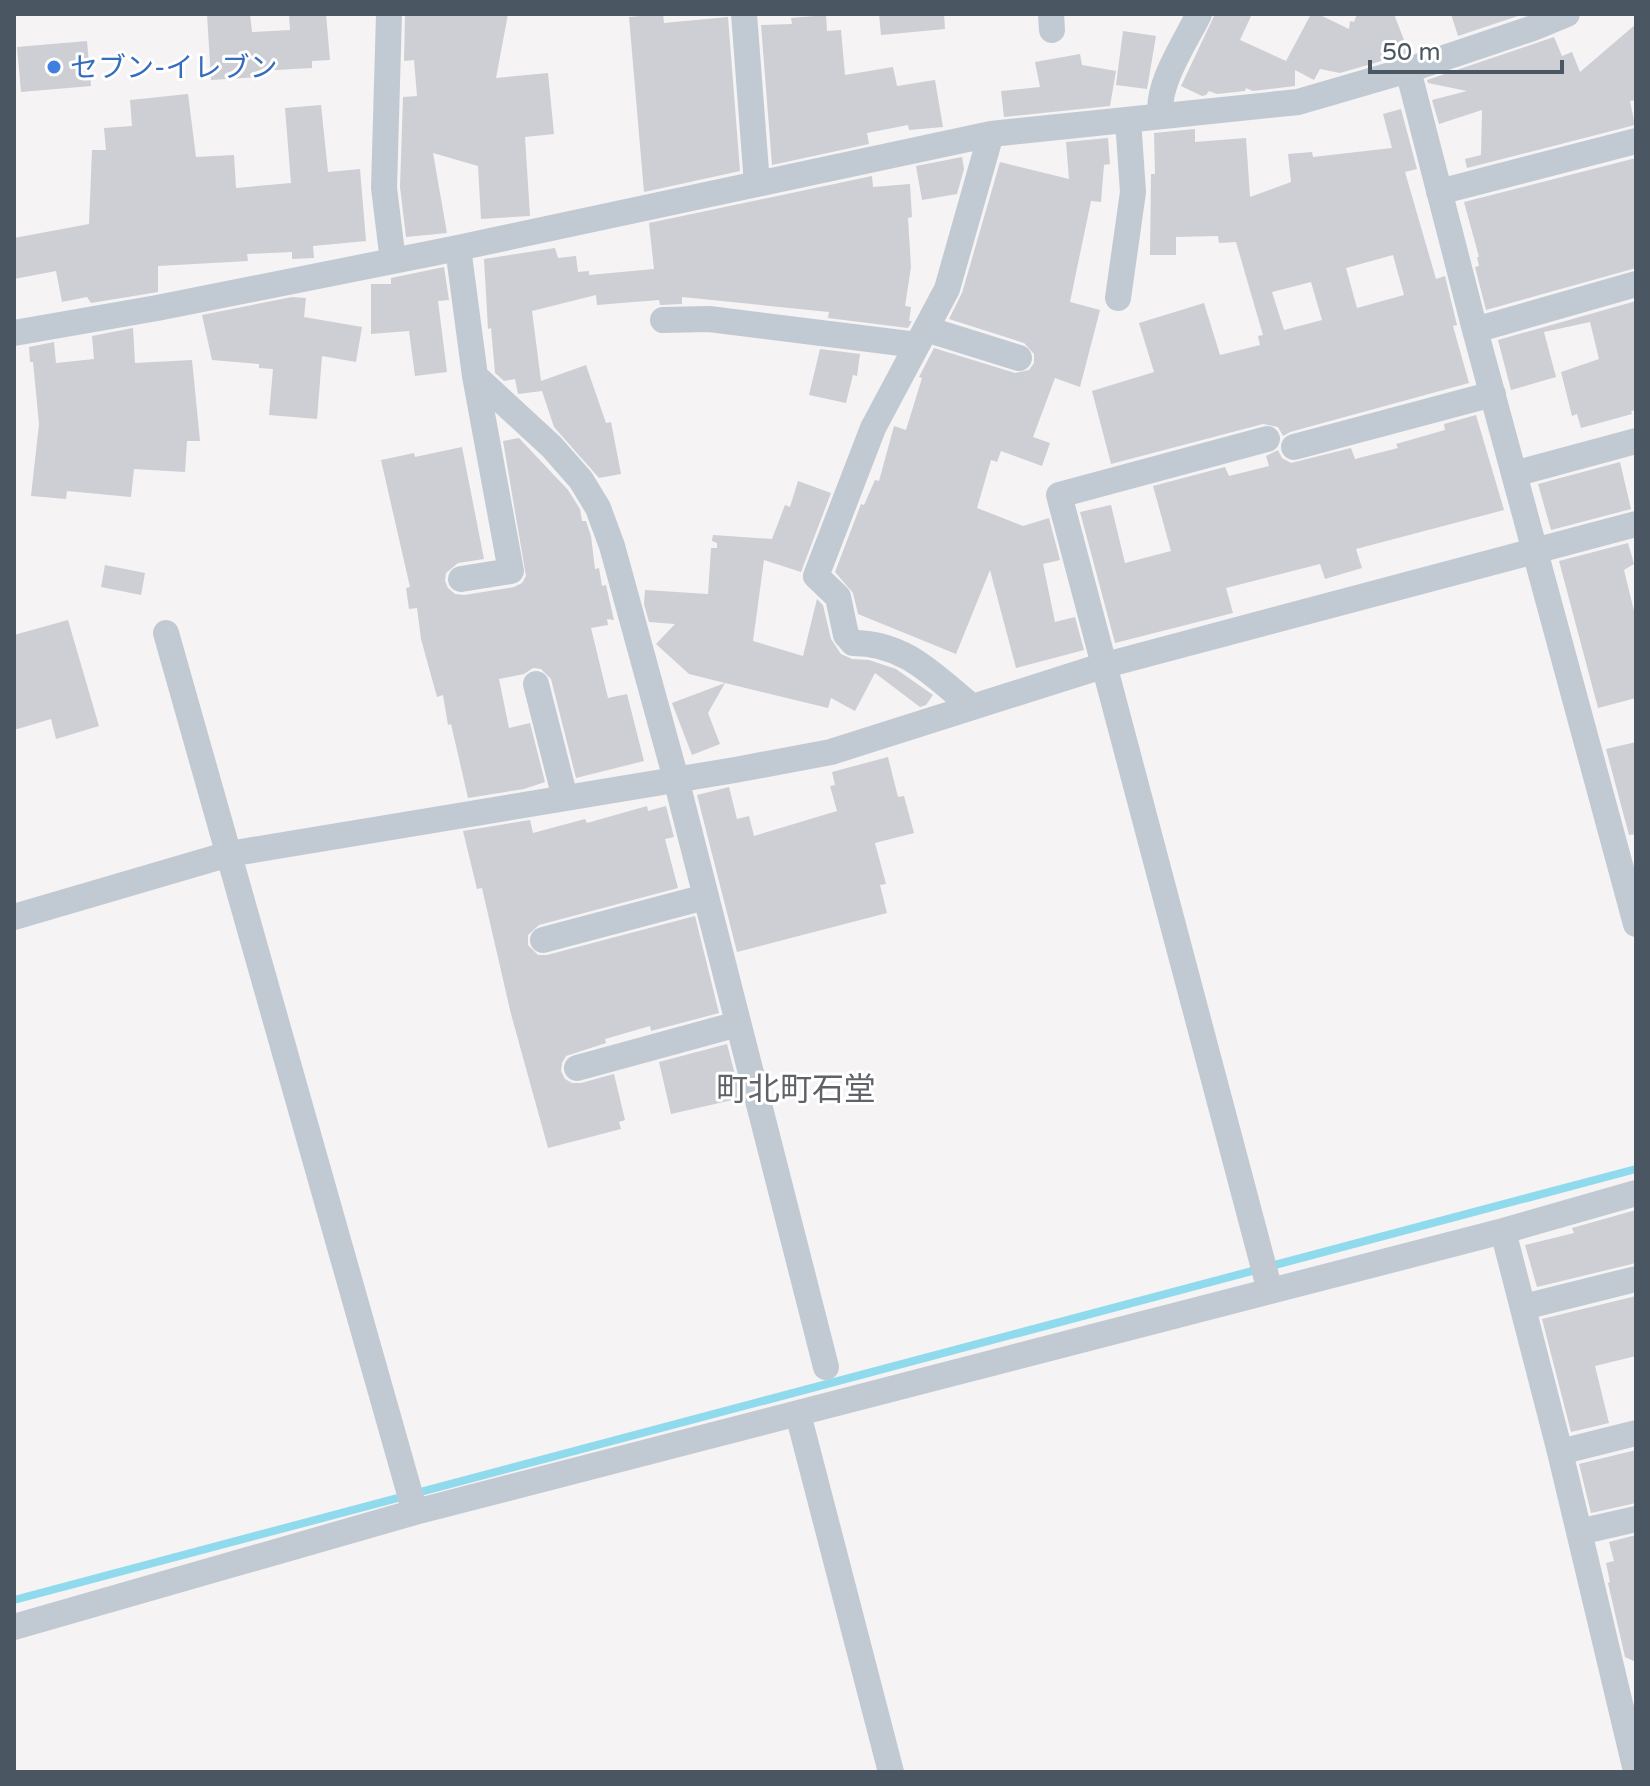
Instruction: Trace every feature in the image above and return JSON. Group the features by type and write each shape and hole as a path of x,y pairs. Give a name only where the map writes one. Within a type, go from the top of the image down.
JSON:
{"street":[{"path":"389,14 384,188 393,261"},
{"path":"744,14 757,184"},
{"path":"1161,116 1160,101 1165,83 1199,14"},
{"path":"14,333 458,248 991,134 1298,102 1408,70 1530,21 1567,14"},
{"path":"1408,70 1514,474 1628,863 1636,924"},
{"path":"1118,298 1133,192 1128,120"},
{"path":"971,706 897,650 853,643 846,635 838,597 816,576 873,428 947,289 991,134"},
{"path":"1439,192 1636,141"},
{"path":"458,248 475,376 511,571 461,579"},
{"path":"1475,330 1636,284"},
{"path":"663,320 709,319 921,337 1019,358"},
{"path":"475,376 552,447 581,480 598,508 612,546 676,779 826,1367"},
{"path":"1294,447 1493,394"},
{"path":"1267,439 1059,495 1268,1283"},
{"path":"1514,474 1636,441"},
{"path":"14,917 229,854 831,752 1102,666 1636,524"},
{"path":"166,633 415,1512"},
{"path":"536,684 565,798"},
{"path":"543,940 705,897"},
{"path":"577,1068 738,1024"},
{"path":"14,1627 415,1512 798,1414 1268,1283 1503,1231 1636,1193"},
{"path":"1503,1231 1579,1532 1625,1676 1636,1771"},
{"path":"1524,1307 1636,1279"},
{"path":"798,1414 891,1772"},
{"path":"1560,1452 1636,1433"},
{"path":"1579,1532 1636,1519"}],"building":[{"path":"207,14 250,14 252,32 290,30 289,14 326,14 330,60 312,61 312,68 258,71 258,77 211,80"},
{"path":"405,14 508,14 496,78 548,73 554,134 525,137 530,216 481,219 478,166 433,153 447,233 406,237 400,187 403,97 417,96 414,60 404,61"},
{"path":"663,14 664,23 728,17 740,171 644,192 629,17"},
{"path":"879,14 944,14 945,29 881,35"},
{"path":"1215,14 1252,14 1240,40 1286,61 1311,14 1318,14 1349,29 1350,21 1354,22 1357,14 1394,14 1409,53 1340,73 1320,69 1314,80 1295,70 1295,86 1253,91 1246,88 1245,91 1217,94 1209,91 1202,96 1181,86"},
{"path":"1451,14 1517,14 1518,16 1458,36"},
{"path":"826,15 827,31 841,30 845,75 893,67 897,86 935,80 943,127 909,130 908,125 867,133 869,144 772,165 761,25 792,24 791,18"},
{"path":"1636,24 1636,100 1630,101 1635,125 1467,168 1465,159 1481,155 1482,110 1439,124 1432,100 1467,91 1428,83 1427,80 1554,37 1562,56 1572,52 1580,72"},
{"path":"1123,31 1156,36 1147,89 1116,85"},
{"name":"セブン-イレブン","path":"87,41 91,86 21,92 17,47"},
{"path":"1080,54 1082,65 1116,71 1110,106 1004,117 1001,91 1040,87 1035,62"},
{"path":"188,94 196,157 234,155 236,188 291,183 285,108 321,105 328,172 360,169 366,241 313,246 314,258 292,259 292,252 247,254 248,261 158,266 158,292 91,303 87,297 62,302 56,271 14,279 14,238 89,224 92,150 106,150 104,128 132,126 130,100"},
{"path":"1401,109 1417,169 1405,172 1436,279 1445,276 1457,325 1453,326 1469,383 1283,436 1278,427 1263,424 1111,464 1092,391 1154,372 1139,323 1204,303 1220,355 1260,345 1258,336 1263,335 1236,242 1219,243 1218,236 1176,237 1176,255 1150,255 1154,133 1195,129 1195,142 1246,138 1250,197 1291,182 1288,154 1312,152 1313,157 1392,148 1383,114","holes":["1393,255 1404,295 1357,308 1346,268","1311,282 1322,320 1284,330 1272,292"]},
{"path":"1108,138 1110,164 1104,165 1101,202 1091,201 1070,302 1100,310 1080,387 1055,378 1033,437 1050,443 1042,466 1001,451 997,462 991,460 977,508 1023,526 1049,518 1060,560 1043,564 1055,622 1075,617 1084,650 1016,668 990,570 956,654 858,614 853,593 835,572 861,504 864,505 875,480 879,481 894,426 906,430 922,378 919,377 934,348 1015,373 1029,370 1034,363 1034,354 1024,343 949,319 962,293 1000,162 1069,179 1066,142"},
{"path":"962,157 964,169 957,194 922,200 916,166"},
{"path":"1636,158 1636,268 1486,310 1475,267 1479,266 1479,257 1464,202"},
{"path":"872,176 873,187 910,184 912,217 908,218 911,267 905,306 911,307 909,321 912,321 908,328 828,318 829,312 682,297 682,304 660,305 659,300 597,305 596,295 532,311 541,381 586,365 606,423 611,422 621,474 599,478 554,427 542,391 518,394 515,379 504,381 495,373 491,328 488,329 484,259 555,248 558,258 576,256 578,272 589,271 589,275 654,269 649,223"},
{"path":"444,267 449,300 438,301 447,372 415,376 409,331 371,334 371,284 391,284 391,278"},
{"path":"292,297 306,298 304,317 362,327 356,362 322,356 317,419 269,415 273,369 259,368 259,364 212,360 202,315"},
{"path":"1636,301 1636,410 1631,411 1632,414 1581,428 1577,414 1572,416 1561,372 1599,359 1590,322 1544,332 1556,377 1511,390 1498,340"},
{"path":"133,328 135,363 192,360 200,441 187,441 185,472 134,469 131,497 67,491 66,499 31,496 39,424 29,347 54,342 56,363 94,359 92,336"},
{"path":"820,349 860,354 857,376 853,375 846,403 809,395"},
{"path":"1476,415 1504,510 1356,549 1362,568 1325,579 1320,564 1226,588 1233,613 1115,643 1080,512 1111,505 1125,563 1171,551 1153,486 1225,467 1229,476 1269,466 1266,456 1278,450 1282,458 1291,463 1351,448 1355,459 1398,448 1396,444 1445,430 1444,424"},
{"path":"519,438 568,490 580,509 582,521 586,521 595,569 599,568 602,586 606,585 614,620 607,619 608,625 591,628 608,698 627,694 644,761 576,778 551,679 541,669 533,668 524,674 499,679 509,728 530,723 545,782 524,789 468,798 443,695 437,697 421,639 417,608 409,609 406,588 410,587 381,460 414,453 415,457 462,447 484,559 458,563 446,573 448,588 455,594 464,595 514,587 522,583 526,576 503,441"},
{"path":"1620,462 1631,509 1551,530 1538,484"},
{"path":"798,481 831,493 801,572 764,560 753,641 803,656 817,599 823,605 831,639 841,654 896,669 933,695 926,705 920,707 875,673 855,711 831,698 828,708 689,674 656,644 675,624 649,622 644,604 645,590 708,594 711,548 717,548 717,543 712,541 713,535 772,539 785,505 790,507"},
{"path":"1628,543 1634,564 1624,570 1636,619 1636,698 1598,708 1559,561"},
{"path":"105,565 145,573 141,595 101,587"},
{"path":"68,620 99,726 56,739 51,719 14,730 14,635"},
{"path":"725,683 708,713 720,744 692,755 672,703"},
{"path":"1636,742 1636,834 1629,835 1606,749"},
{"path":"888,757 898,797 904,796 914,833 875,843 886,884 880,885 887,913 737,952 697,795 729,787 737,819 749,816 754,836 837,811 830,786 835,785 832,772"},
{"path":"647,806 648,811 666,806 674,837 665,839 678,888 539,925 528,935 528,945 538,955 547,955 695,916 719,1013 651,1031 650,1026 605,1039 606,1043 566,1056 561,1071 565,1079 572,1083 614,1074 625,1120 619,1122 621,1129 548,1148 511,1014 482,888 477,889 463,831 530,820 533,833 585,819 587,823"},
{"path":"727,1044 741,1098 671,1114 659,1062"},
{"path":"1636,1210 1636,1263 1537,1287 1525,1245 1574,1233 1572,1228"},
{"path":"1636,1296 1636,1356 1595,1366 1609,1423 1571,1432 1542,1319"},
{"path":"1636,1450 1636,1503 1591,1513 1579,1464"},
{"path":"1636,1535 1636,1662 1625,1657 1606,1563 1614,1561 1609,1542"}],"waterway":[{"path":"14,1600 1636,1169"}],"place":[{"name":"セブン-イレブン","path":"54,67"}],"district":[{"name":"町北町石堂","path":"796,1089"}]}
